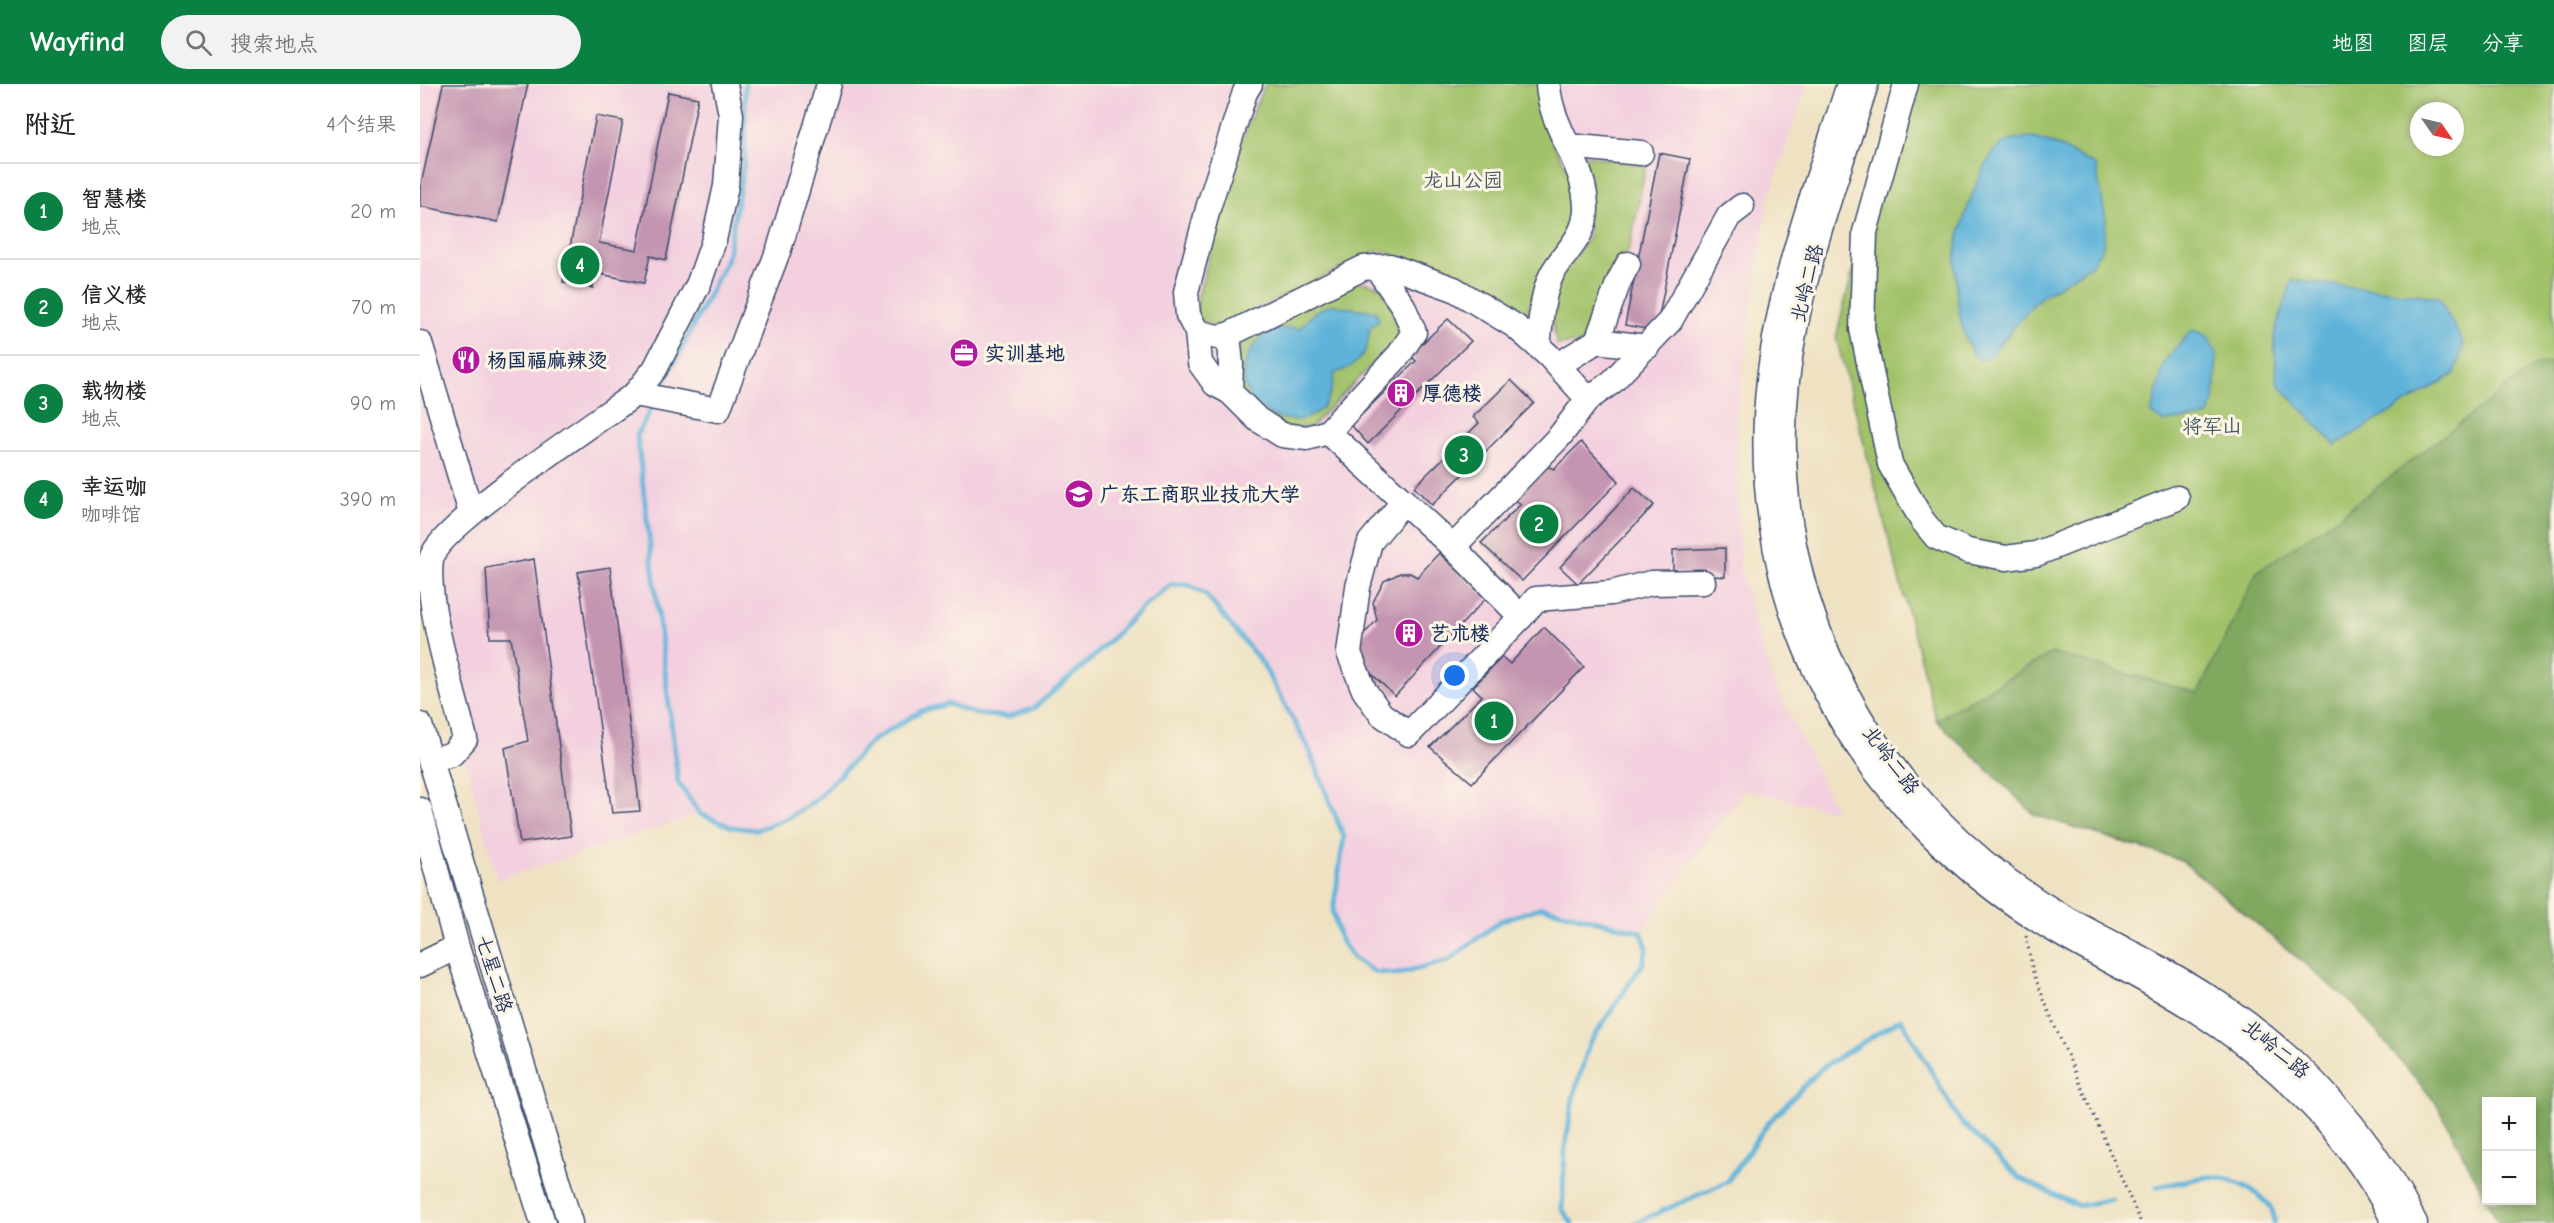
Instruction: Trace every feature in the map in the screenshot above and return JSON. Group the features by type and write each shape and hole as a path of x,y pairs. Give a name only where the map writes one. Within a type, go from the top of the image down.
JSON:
{"street":[{"path":"430,760 452,754 465,739 440,633 431,582 431,558 442,539 471,513 635,394 656,369 699,284 714,240 726,186 731,116 725,84"},
{"path":"635,394 717,410 780,246 829,84"},
{"path":"1250,84 1245,92 1209,205 1186,292 1188,315 1197,332 1200,363 1215,384 1230,392 1257,419 1282,435 1307,438 1328,432 1399,355 1414,332 1404,306 1376,267"},
{"path":"1538,346 1542,307 1552,274 1585,225 1583,184 1550,106 1548,84"},
{"name":"北岭二路","path":"1849,84 1795,258 1774,347 1769,384 1766,463 1776,542 1796,618 1809,656 1835,708 1873,770 1932,838 1977,877 2021,910 2191,1007 2268,1062 2313,1104 2333,1127 2374,1183 2395,1223"},
{"name":"北岭二路","path":"1866,84 1815,247 1792,344 1787,383 1785,435 1796,559 1810,611 1831,664 1885,757 1949,830 2014,885 2065,918 2204,994 2256,1029 2282,1051 2354,1124 2400,1193 2415,1223"},
{"path":"1906,84 1865,232 1862,329 1890,464 1922,520 1936,537 1947,542 1968,551 2006,558 2036,554 2177,498"},
{"path":"1568,146 1641,153"},
{"path":"1453,547 1560,436 1588,399 1612,382 1670,321 1729,216 1742,206"},
{"path":"1597,341 1619,280 1628,264"},
{"path":"1197,332 1217,336 1228,335 1363,268 1390,266 1454,289 1515,326 1558,365 1588,399"},
{"path":"1228,335 1231,364 1230,392"},
{"path":"1558,365 1597,341 1647,347"},
{"path":"420,343 471,513"},
{"path":"1328,432 1453,547 1521,617"},
{"path":"1404,501 1370,542 1358,587 1349,653 1364,690 1381,714 1409,734 1536,599 1611,593 1651,583 1703,582"},
{"name":"七星二路","path":"420,725 570,1223"},
{"name":"七星二路","path":"420,810 457,947 543,1223"},
{"path":"420,965 457,947"}],"path":[{"path":"2021,910 2033,972 2141,1223"}],"shaded area":[{"name":"广东工商职业技术大学","path":"420,84 1807,84 1768,201 1736,417 1740,571 1771,676 1836,811 1744,790 1641,932 1542,907 1500,921 1448,961 1397,974 1374,972 1353,958 1340,939 1333,912 1344,837 1262,663 1205,594 1187,584 1171,585 1143,607 1090,660 1034,708 1008,717 976,714 948,704 921,711 872,741 816,800 788,818 756,830 732,827 700,814 497,880 420,586"}],"green space":[{"name":"龙山公园","path":"1265,84 1538,84 1541,109 1552,141 1572,177 1578,201 1573,222 1540,278 1525,318 1412,261 1379,250 1220,326 1206,324 1197,314 1198,296 1242,139"},
{"name":"将军山","path":"1899,84 2554,84 2554,1223 2499,1223 2489,1205 2536,1205 2536,1097 2482,1097 2482,1191 2437,1104 2354,1005 2181,860 2035,815 1936,720 1836,337"},
{"path":"1580,154 1646,166 1630,247 1618,269 1592,334 1581,343 1557,345 1550,310 1557,283 1589,237"},
{"path":"1364,282 1381,287 1399,322 1399,337 1311,427 1286,428 1239,391 1238,351 1249,333 1346,284"},
{"path":"2554,363 2554,1223 2499,1223 2489,1205 2536,1205 2536,1097 2482,1097 2482,1191 2437,1104 2354,1005 2181,860 2035,815 1936,720 2052,653 2198,693 2257,572 2338,517 2536,365"}],"water":[{"path":"2029,137 2057,145 2096,166 2106,220 2103,247 2091,265 2038,299 1988,358 1979,360 1972,352 1961,324 1955,272 1957,245 1968,206 1994,152 2002,144"},
{"path":"2292,280 2438,297 2464,344 2455,374 2335,445 2277,383 2274,335"},
{"path":"1332,304 1376,312 1379,320 1369,329 1369,338 1364,352 1355,363 1334,374 1326,401 1311,416 1292,420 1273,415 1256,404 1245,387 1245,365 1257,342 1271,331 1281,328 1299,329 1316,311"},
{"path":"2192,330 2207,335 2217,355 2214,401 2207,417 2163,422 2151,413 2165,361"}],"building":[{"path":"443,84 528,84 498,222 420,206 420,189"},
{"path":"668,92 698,98 666,260 650,256 644,283 595,273 593,288 563,282 596,116 623,121 599,243 637,250"},
{"path":"1659,153 1690,159 1656,331 1625,325"},
{"name":"厚德楼","path":"1448,319 1471,341 1368,444 1351,425 1416,361 1410,355"},
{"path":"1511,380 1534,403 1432,505 1414,487 1479,423 1473,417"},
{"path":"1581,442 1619,481 1522,581 1481,543 1521,504 1514,499 1546,466 1554,469"},
{"path":"1634,488 1654,505 1578,584 1560,567"},
{"path":"1725,548 1725,577 1673,572 1673,550"},
{"name":"艺术楼","path":"1439,553 1487,597 1395,696 1358,661 1353,646 1377,620 1373,602 1384,581 1400,573 1410,573 1417,577"},
{"path":"534,559 571,836 520,843 505,748 528,741 511,638 490,638 486,568"},
{"path":"610,567 640,811 612,813 578,572"},
{"path":"1544,627 1584,667 1472,783 1430,747 1482,696 1473,687 1502,657 1510,664"}],"waterway":[{"path":"660,391 727,259 745,157 745,84"},
{"path":"653,405 637,435 678,782 700,814 732,827 756,830 788,818 816,800 872,741 921,711 948,704 976,714 1008,717 1034,708 1090,660 1143,607 1171,585 1187,584 1205,594 1262,663 1308,747 1344,837 1333,912 1340,939 1353,958 1374,972 1397,974 1448,961 1500,921 1542,907 1641,932 1647,947 1643,963 1589,1044 1573,1098 1565,1148 1562,1209 1572,1223"},
{"path":"1635,1223 1727,1182 1768,1123 1823,1067 1901,1019 1960,1121 2021,1179 2079,1206 2112,1199"},
{"path":"2157,1187 2208,1177 2228,1180 2260,1196 2273,1213 2274,1223"}],"place":[{"name":"幸运咖","path":"580,265"},
{"name":"实训基地","path":"964,353"},
{"name":"杨国福麻辣烫","path":"466,360"},
{"name":"厚德楼","path":"1401,393"},
{"name":"载物楼","path":"1464,455"},
{"name":"广东工商职业技术大学","path":"1079,494"},
{"name":"信义楼","path":"1539,524"},
{"name":"艺术楼","path":"1409,633"},
{"name":"智慧楼","path":"1494,721"}]}
